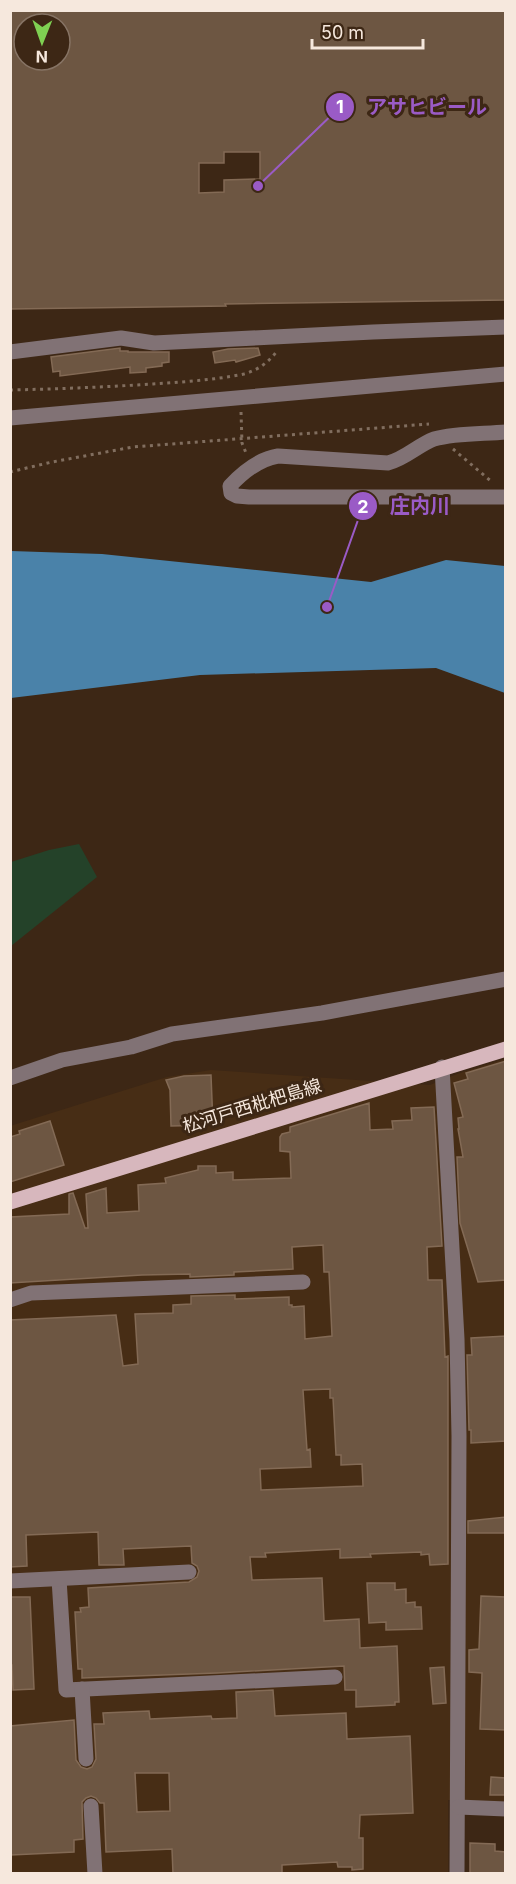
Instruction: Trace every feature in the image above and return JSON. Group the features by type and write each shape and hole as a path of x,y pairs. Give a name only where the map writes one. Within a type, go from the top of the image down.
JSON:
{"main road":[{"name":"松河戸西枇杷島線","path":"10,1202 506,1049"}],"street":[{"path":"10,352 121,338 154,343 506,327"},
{"path":"10,418 506,374"},
{"path":"501,492 249,498 231,493 230,486 264,458 278,456 388,464 433,440 438,431 506,432"},
{"path":"10,1078 62,1060 131,1047 172,1034 322,1013 506,979"},
{"path":"442,1067 457,1339 459,1436 457,1874"},
{"path":"10,1300 31,1293 303,1282"},
{"path":"10,1581 189,1572"},
{"path":"59,1579 66,1689 335,1677"},
{"path":"82,1689 86,1759"},
{"path":"90,1806 95,1874"},
{"path":"458,1807 506,1809"}],"path":[{"path":"10,390 101,388 174,383 245,373 260,367 271,359 285,336"},
{"path":"240,425 245,451 255,464"},
{"path":"10,472 133,447 242,438 438,431 501,492"}],"shaded area":[{"path":"505,1059 505,1803 448,1800 448,1873 11,1873 10,1126 167,1077 211,1070 430,1085"}],"green space":[{"path":"79,844 97,877 11,946 11,862 49,850"}],"water":[{"path":"11,551 102,554 371,582 446,560 505,566 505,693 436,668 200,675 11,698"}],"building":[{"path":"10,10 506,10 506,300 225,304 226,306 10,309","holes":["224,152 260,152 260,179 224,180 224,192 199,193 199,163 224,163"]},
{"path":"120,348 120,351 128,352 169,352 169,362 162,363 162,366 146,368 146,372 130,373 130,367 60,376 60,371 53,372 51,357"},
{"path":"258,348 260,355 236,362 235,360 215,363 213,352"},
{"path":"506,1061 506,1280 478,1282 460,1223 457,1157 463,1157 458,1118 463,1117 454,1083 468,1079 466,1073"},
{"path":"211,1075 213,1125 171,1126 170,1090 166,1080 184,1076"},
{"path":"369,1103 370,1130 393,1129 392,1121 412,1120 411,1108 434,1107 442,1246 427,1247 428,1280 442,1280 445,1357 448,1356 448,1564 430,1565 429,1554 421,1555 421,1552 340,1558 340,1549 265,1553 266,1557 250,1557 252,1580 322,1578 324,1621 359,1619 360,1648 397,1646 399,1702 395,1702 395,1705 356,1707 356,1690 345,1690 344,1666 82,1678 82,1669 78,1669 75,1612 81,1612 80,1608 89,1607 88,1588 189,1582 197,1577 199,1571 192,1563 191,1546 123,1549 124,1565 99,1565 98,1532 26,1535 27,1566 10,1567 10,1320 116,1315 123,1366 138,1364 135,1314 173,1313 173,1305 191,1304 191,1296 235,1295 235,1299 289,1297 289,1305 292,1307 304,1306 305,1339 332,1336 329,1272 324,1272 323,1245 292,1247 293,1269 234,1272 234,1275 190,1277 190,1274 142,1275 10,1283 10,1217 69,1214 69,1194 73,1193 85,1228 88,1228 86,1194 106,1188 107,1213 139,1211 138,1185 166,1183 165,1178 198,1170 198,1166 216,1166 216,1173 233,1172 233,1180 291,1178 290,1152 280,1151 280,1137 290,1132 290,1127","holes":["330,1389 330,1398 333,1398 336,1455 341,1455 341,1465 362,1464 363,1486 261,1490 260,1469 311,1467 310,1449 307,1450 303,1390"]},
{"path":"50,1121 64,1165 10,1182 10,1137 20,1134 19,1131"},
{"path":"506,1336 506,1441 471,1443 467,1355 472,1355 471,1338"},
{"path":"506,1517 506,1533 468,1533 468,1521"},
{"path":"367,1583 395,1583 395,1590 406,1589 406,1603 415,1602 415,1607 421,1607 422,1629 386,1630 386,1622 369,1623"},
{"path":"481,1596 506,1597 506,1730 480,1729 482,1673 469,1672 469,1650 479,1649"},
{"path":"10,1597 30,1597 34,1689 13,1690 12,1665 10,1665"},
{"path":"444,1667 446,1703 433,1704 430,1668"},
{"path":"273,1690 275,1716 346,1713 347,1739 410,1736 413,1813 360,1815 359,1838 363,1838 363,1869 352,1870 352,1867 338,1867 337,1862 282,1865 282,1874 173,1874 172,1849 106,1852 104,1803 100,1803 91,1796 82,1802 83,1839 74,1840 74,1852 11,1855 10,1726 74,1720 76,1760 81,1767 87,1769 92,1767 96,1759 94,1724 104,1724 103,1713 149,1711 150,1719 211,1716 212,1719 237,1718 236,1692","holes":["135,1773 169,1773 170,1811 137,1812"]},
{"path":"491,1777 506,1778 506,1795 490,1795"},
{"path":"470,1843 495,1844 495,1851 506,1852 506,1874 470,1874"}],"place":[{"name":"アサヒビール","path":"258,186"},
{"name":"庄内川","path":"327,607"}]}
